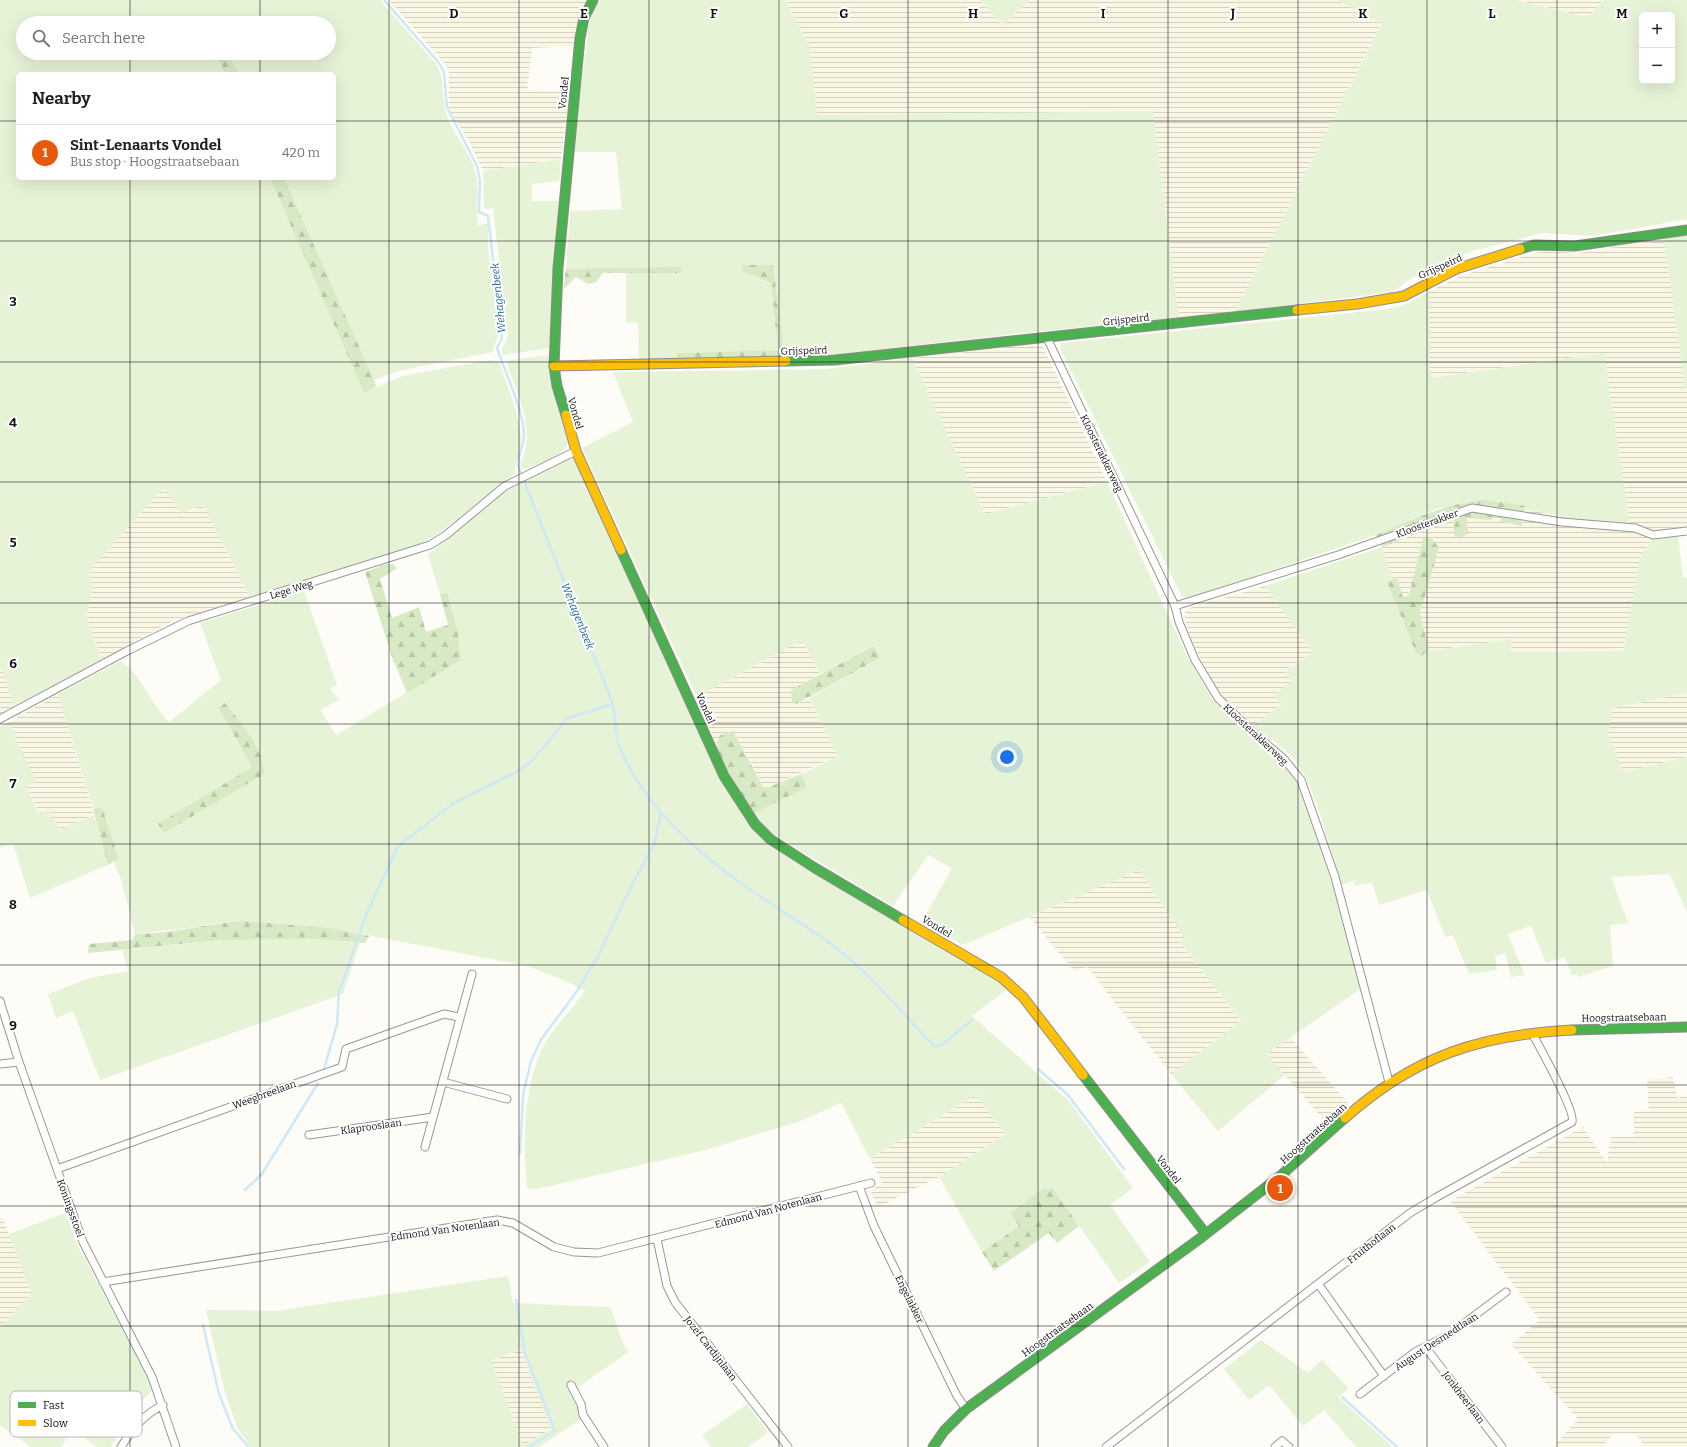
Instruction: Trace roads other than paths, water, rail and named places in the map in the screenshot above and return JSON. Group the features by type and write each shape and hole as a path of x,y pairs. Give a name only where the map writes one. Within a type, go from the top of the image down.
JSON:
{"street":[{"name":"Vondel","path":"593,0 584,18 580,38 570,133 558,268 554,366 557,386 576,451 724,776 755,824 770,839 815,868 1001,977 1022,997 1206,1234"},
{"name":"Grijspeird","path":"554,366 835,360 1383,301 1404,296 1456,269 1534,245 1575,246 1687,230"},
{"name":"Kloosterakkerweg","path":"1047,338 1175,606 1179,622 1195,660 1218,698 1250,730 1284,759 1301,780 1335,877 1389,1082"},
{"name":"Lege Weg","path":"0,719 127,651 188,621 430,545 446,535 505,486 576,451"},
{"name":"Kloosterakker","path":"1175,606 1338,555 1472,508 1562,522 1635,528 1653,535 1687,531"},
{"path":"426,1147 459,1017 472,974"},
{"name":"Koningsstoel","path":"0,1001 19,1062 83,1242 141,1352 163,1405 176,1447"},
{"name":"Weegbreelaan","path":"57,1169 342,1066 346,1049 444,1014 459,1017"},
{"name":"Hoogstraatsebaan","path":"933,1447 944,1431 966,1409 1206,1234 1279,1177 1389,1082 1411,1068 1435,1057 1472,1044 1532,1033 1573,1029 1687,1027"},
{"name":"Fruithoflaan","path":"1106,1447 1319,1285 1377,1238 1417,1210 1572,1122 1573,1115 1565,1097 1532,1033"},
{"path":"0,1064 19,1062"},
{"path":"442,1082 508,1099"},
{"name":"Klaprooslaan","path":"309,1135 433,1117"},
{"name":"Edmond Van Notenlaan","path":"103,1282 497,1220 513,1223 554,1247 574,1252 598,1253 871,1183"},
{"name":"Engelakker","path":"859,1186 874,1226 957,1396 966,1409"},
{"name":"Jozef Cardijnlaan","path":"657,1239 667,1286 675,1302 788,1447"},
{"name":"August Desmedtlaan","path":"1319,1285 1384,1376"},
{"name":"August Desmedtlaan","path":"1360,1394 1415,1352 1426,1348 1447,1336 1506,1292"},
{"name":"Jonkheerlaan","path":"1426,1348 1502,1447"},
{"path":"571,1385 581,1404 583,1415 604,1447"},
{"path":"142,1417 150,1411 163,1405"},
{"path":"121,1447 128,1437"},
{"path":"1275,1447 1282,1441 1289,1447"}],"waterway":[{"name":"Wehagenbeek","path":"384,0 439,63 444,72 447,107 477,166 480,181 479,212 488,216 502,338 497,348 517,402 523,424 524,438 518,466 613,704 618,743 630,769 643,790 659,810 695,847 735,879 809,928 840,951 877,984 934,1046 940,1046 972,1020"},
{"path":"324,1069 337,1024 339,992 366,915 398,846 454,803 516,772 531,762 568,718 613,704"},
{"path":"520,1153 523,1095 531,1061 542,1038 575,994 597,958 633,883 654,845 661,813"},
{"path":"1038,1069 1068,1095 1124,1169"},
{"path":"245,1190 262,1174 318,1083"},
{"path":"516,1300 525,1353 555,1431 529,1447"},
{"path":"203,1325 219,1394 233,1429 249,1447"},
{"path":"1342,1397 1397,1447"}],"place":[{"name":"Sint-Lenaarts Vondel","path":"1280,1188"}]}
